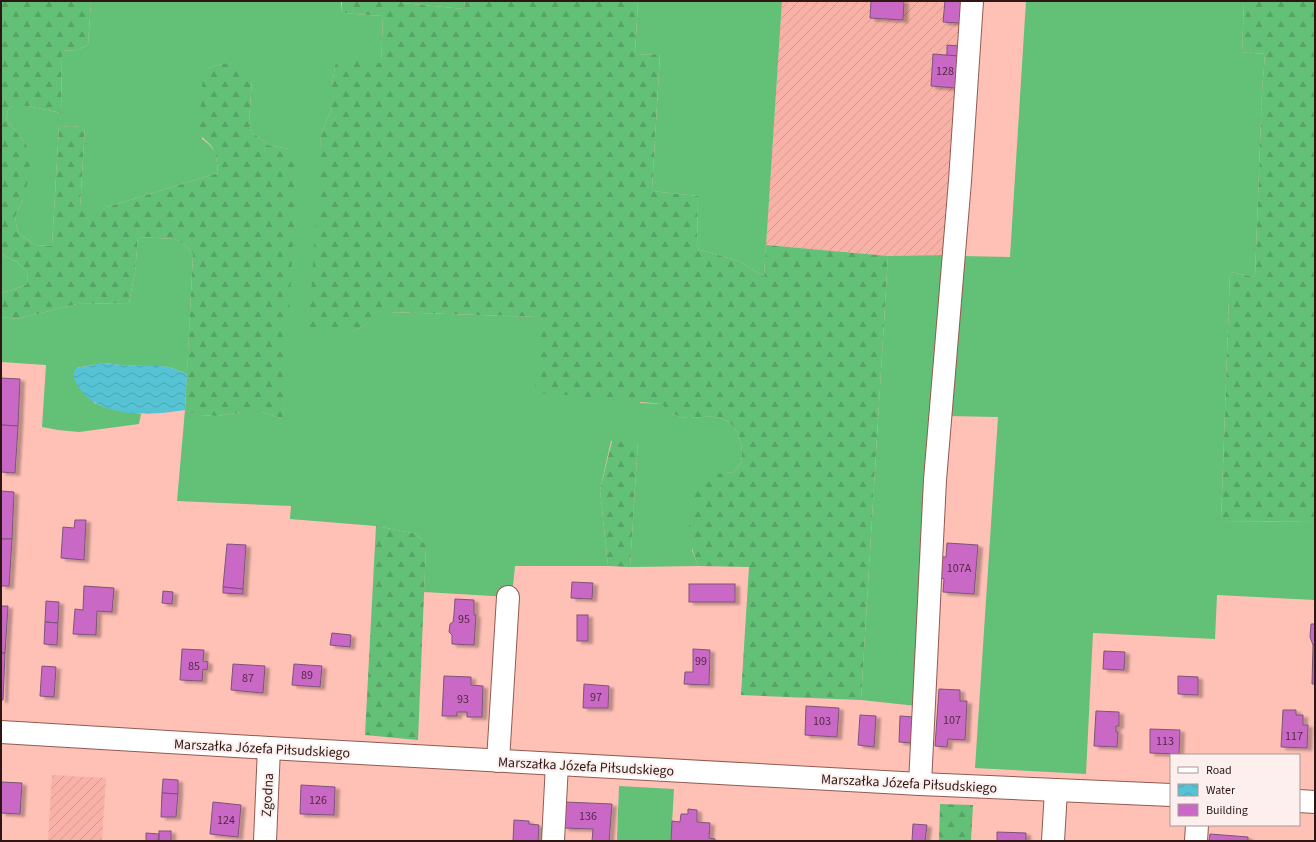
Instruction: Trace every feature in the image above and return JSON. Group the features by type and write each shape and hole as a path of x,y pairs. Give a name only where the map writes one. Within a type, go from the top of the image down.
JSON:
{"street":[{"path":"920,784 935,480 960,182 972,1"},
{"path":"498,761 508,597"},
{"name":"Marszałka Józefa Piłsudskiego","path":"1,732 920,784 1170,795"},
{"name":"Zgodna","path":"265,841 269,748"},
{"path":"553,841 557,764"},
{"path":"1053,841 1056,790"},
{"path":"1300,801 1315,802"},
{"path":"1196,841 1197,826"}],"shaded area":[{"path":"782,1 963,1 946,255 888,256 766,245"},
{"path":"52,775 106,778 102,841 48,841"}],"green space":[{"path":"1,1 91,1 88,45 77,50 62,51 61,113 28,106 13,106 8,110 6,119 25,143 31,154 28,181 23,199 15,217 18,233 35,245 52,246 59,126 85,127 80,207 107,207 218,173 214,150 199,132 203,72 207,68 226,63 247,71 252,80 249,121 252,132 268,145 289,149 298,156 283,419 262,412 242,412 217,416 198,415 185,410 193,254 186,246 175,239 138,237 135,272 129,303 77,304 17,319 1,317 1,293 27,284 28,273 17,262 1,254"},
{"path":"91,1 341,1 341,13 383,16 381,64 336,61 332,85 332,108 321,134 320,160 353,332 387,312 539,317 641,403 663,404 677,416 684,418 714,417 728,422 733,426 739,437 742,450 741,462 734,472 710,475 692,550 698,566 630,567 638,441 611,441 600,490 608,566 515,566 512,597 424,592 426,546 417,534 376,526 290,519 291,506 177,501 185,410 199,415 217,416 242,412 262,412 283,419 289,149 268,145 252,132 249,121 252,80 226,63 207,68 202,139 214,150 218,173 107,207 80,207 85,127 59,126 52,246 35,245 18,233 15,217 23,199 25,143 6,119 8,110 13,106 28,106 61,113 62,51 77,50 88,45"},
{"path":"342,1 402,1 402,3 464,9 465,1 638,1 635,55 660,54 652,191 698,196 697,249 739,261 764,277 766,245 888,256 861,700 741,695 749,567 698,566 691,544 689,530 691,502 695,487 701,478 708,475 734,472 739,466 742,456 741,444 736,431 728,422 714,417 684,418 677,416 662,404 535,392 539,317 388,312 353,332 309,328 321,134 332,108 332,85 336,60 381,63 383,16 341,13"},
{"path":"402,1 465,1 464,9 402,3"},
{"path":"638,1 782,1 764,277 739,261 697,249 698,196 652,191 660,54 635,55"},
{"path":"1026,1 1244,1 1242,52 1265,54 1262,92 1255,277 1230,272 1221,521 1315,522 1315,600 1217,595 1215,639 1093,633 1086,774 975,768 998,417 948,416 961,256 1010,257"},
{"path":"1244,1 1315,1 1315,522 1221,521 1230,272 1255,277 1262,92 1265,54 1242,52"},
{"path":"138,237 175,239 186,246 193,254 187,374 169,367 104,363 76,368 94,403 111,409 141,414 139,424 79,432 42,427 46,365 1,362 1,317 17,319 77,304 129,303 135,272"},
{"path":"1,254 17,262 28,273 27,284 1,293"},
{"path":"946,255 917,706 861,700 888,256"},
{"path":"612,441 638,441 630,567 608,566 600,490"},
{"path":"376,526 417,534 426,546 418,740 365,735"},
{"path":"619,786 674,789 671,841 617,841"},
{"path":"940,804 973,805 971,841 939,841"}],"water":[{"path":"104,363 169,367 187,374 185,410 154,413 120,412 91,400 80,390 73,375 76,368"}],"building":[{"path":"871,1 904,1 903,20 870,18"},
{"path":"945,1 962,1 960,23 943,22"},
{"path":"947,45 959,46 958,56 947,56"},
{"path":"933,54 958,56 956,88 931,86"},
{"path":"1,378 20,379 18,426 1,425"},
{"path":"1,425 18,426 15,473 1,472"},
{"path":"1,491 14,492 12,539 1,539"},
{"path":"75,520 86,520 84,560 61,558 63,527 74,528"},
{"path":"1,539 12,539 9,586 1,586"},
{"path":"947,543 978,545 974,594 943,592 944,579 941,578 942,557 946,557"},
{"path":"227,544 246,545 243,589 223,587"},
{"path":"572,582 593,583 592,599 571,598"},
{"path":"689,584 735,584 735,602 689,602"},
{"path":"84,586 114,588 112,612 97,611 96,635 73,634 75,609 83,610"},
{"path":"223,587 243,589 243,594 223,593"},
{"path":"163,591 173,592 172,604 162,603"},
{"path":"455,599 474,600 474,615 476,615 474,645 452,644 452,635 449,632 450,624 453,622"},
{"path":"46,601 59,602 58,623 45,622"},
{"path":"1,606 8,606 5,653 1,653"},
{"path":"577,615 588,615 588,641 577,641"},
{"path":"45,622 58,623 57,645 44,644"},
{"path":"1311,624 1315,624 1315,645 1313,645 1310,637"},
{"path":"332,633 351,635 350,647 330,645"},
{"path":"1313,645 1315,645 1315,684 1312,684"},
{"path":"182,649 204,650 203,661 208,662 207,670 203,669 202,681 180,680"},
{"path":"693,649 710,650 709,685 684,684 685,672 693,672"},
{"path":"1104,651 1125,652 1124,670 1103,669"},
{"path":"1,653 5,653 3,700 1,700"},
{"path":"233,664 265,666 263,693 231,690"},
{"path":"294,664 322,666 320,687 292,685"},
{"path":"42,666 56,667 54,697 40,696"},
{"path":"444,676 471,677 471,685 483,686 482,717 467,717 467,712 457,712 457,716 442,716"},
{"path":"1178,676 1198,677 1198,695 1178,694"},
{"path":"584,684 609,686 608,708 583,708"},
{"path":"939,689 960,690 960,701 967,701 965,740 948,739 947,747 935,746"},
{"path":"806,706 839,708 837,737 805,735"},
{"path":"1283,710 1296,710 1296,715 1303,715 1303,725 1308,725 1307,748 1281,747"},
{"path":"1096,711 1119,712 1119,726 1116,726 1116,732 1118,732 1117,747 1094,746"},
{"path":"860,715 876,716 874,747 858,745"},
{"path":"900,716 914,717 912,743 899,742"},
{"path":"1150,729 1180,730 1179,754 1150,753"},
{"path":"163,779 178,780 178,794 162,793"},
{"path":"1,782 22,783 20,814 1,813"},
{"path":"301,785 335,787 334,815 300,814"},
{"path":"162,793 178,794 176,817 161,817"},
{"path":"213,802 241,805 238,837 210,834"},
{"path":"565,802 612,804 609,841 592,841 593,829 564,828"},
{"path":"688,809 697,810 697,822 710,823 709,838 715,839 715,841 671,841 672,821 680,822 681,814 688,814"},
{"path":"514,820 529,821 529,824 539,825 538,841 513,841"},
{"path":"913,824 927,825 925,841 912,841"},
{"path":"159,831 171,831 171,841 159,841"},
{"path":"997,832 1026,833 1026,841 997,841"},
{"path":"146,833 159,834 158,841 146,841"},
{"path":"1210,834 1248,837 1248,841 1209,841"}]}
